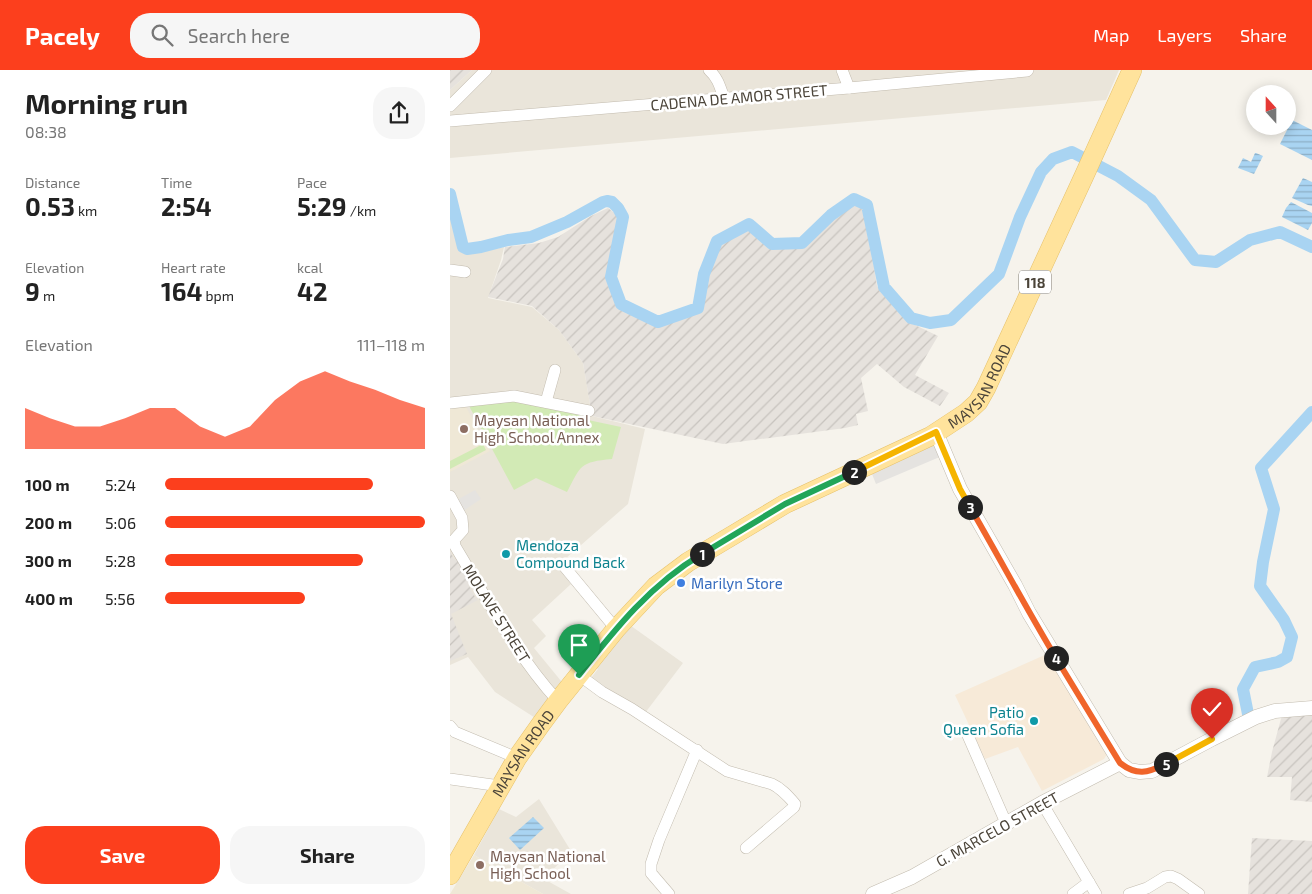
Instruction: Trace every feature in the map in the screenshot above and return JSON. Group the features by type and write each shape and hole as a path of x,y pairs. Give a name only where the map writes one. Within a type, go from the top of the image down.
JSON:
{"main road":[{"name":"MAYSAN ROAD","path":"450,874 498,786 558,700 615,628 656,586 688,562 785,504 937,435 966,414 978,402 1132,70"}],"street":[{"path":"450,106 486,70"},
{"path":"709,70 718,81 724,98"},
{"path":"842,70 849,88"},
{"name":"CADENA DE AMOR STREET","path":"450,122 849,88 950,74 1028,70"},
{"path":"450,270 465,272"},
{"path":"546,402 555,370"},
{"path":"450,403 514,396 589,411"},
{"path":"937,435 960,489 1029,613 1120,763 1129,770 1140,772 1152,771 1256,717 1275,712 1312,708"},
{"name":"MOLAVE STREET","path":"450,496 462,518 463,530 454,540 455,546 508,635 534,672 558,700"},
{"path":"563,565 615,628"},
{"path":"579,675 602,692 697,750 727,771 772,784 778,787 795,804 794,807 746,848"},
{"path":"450,726 455,732 517,758"},
{"path":"966,731 1006,823"},
{"path":"669,894 650,873 651,864 659,840 697,750"},
{"name":"G. MARCELO STREET","path":"873,894 912,877 1042,803 1120,763"},
{"path":"450,779 498,786"},
{"path":"1042,803 1096,894"},
{"path":"1129,894 1147,888 1165,877 1171,876 1199,894"},
{"path":"1073,894 1089,882"}],"shaded area":[{"path":"450,70 472,70 450,90"},
{"path":"472,70 1119,70 1106,100 450,158 450,90"},
{"path":"854,202 865,207 877,286 913,324 938,336 915,375 949,393 940,406 904,387 877,364 861,378 868,411 856,414 858,425 845,428 723,444 592,416 583,363 559,330 532,306 488,297 503,259 505,247 539,243 558,237 591,216 608,208 620,217 607,277 620,306 660,325 701,311 708,275 719,243 749,228 772,248 803,244 831,218"},
{"path":"450,203 460,249 463,251 482,252 504,247 488,298 532,307 559,330 583,363 592,416 645,429 628,504 557,566 571,584 532,620 546,636 534,648 566,687 540,721 495,692 468,657 450,665"},
{"name":"Maysan National High School Annex","path":"465,405 490,451 450,472 450,406"},
{"path":"936,444 942,456 876,484 872,474"},
{"path":"475,490 481,499 463,511 457,500"},
{"path":"450,551 454,559 458,560 469,582 468,584 478,600 451,614 467,654 450,661"},
{"path":"627,623 683,663 645,713 591,678 598,669 594,666"},
{"path":"1047,654 1108,753 1104,759 1042,791 1018,747 985,759 955,695"},
{"path":"1312,714 1312,802 1290,800 1292,777 1267,777 1272,752 1282,715"},
{"path":"539,799 571,851 544,879 571,894 543,894 474,855 499,809 516,817"},
{"path":"1252,838 1312,841 1312,894 1248,894"},
{"name":"Maysan National High School","path":"474,855 543,894 450,894"}],"green space":[{"path":"513,399 586,413 588,420 621,427 612,459 593,462 583,466 575,476 567,492 536,478 514,490 468,404"},
{"path":"483,444 486,450 450,469 450,461"}],"water":[{"path":"1296,122 1312,130 1312,160 1280,144 1284,135 1296,135"},
{"path":"1255,153 1263,156 1254,174 1238,168 1243,158 1251,162"},
{"path":"1303,178 1312,182 1312,206 1292,198"},
{"path":"1291,202 1312,213 1312,223 1308,230 1282,217"},
{"path":"533,817 544,828 520,850 509,838"}],"waterway":[{"path":"450,194 463,247 467,249 531,237 567,222 603,202 612,202 623,217 611,277 621,304 658,322 698,308 704,274 717,241 749,224 772,244 802,243 831,215 854,199 867,205 884,287 911,318 930,323 951,320 999,274 1020,217 1041,172 1053,159 1072,152 1118,176 1151,200 1195,260 1216,262 1250,240 1280,232 1312,247"},
{"path":"1248,714 1243,689 1255,667 1278,662 1287,657 1292,637 1284,620 1260,586 1274,509 1261,468 1312,412"}],"place":[{"name":"Maysan National High School Annex","path":"464,429"},
{"name":"Mendoza Compound Back","path":"506,554"},
{"name":"Marilyn Store","path":"681,583"},
{"name":"Patio Queen Sofia","path":"1034,721"},
{"name":"Maysan National High School","path":"480,865"}],"route":[{"path":"579,675 616,629 656,586 688,562 785,504 936,432 960,489 1029,613 1120,763 1129,770 1140,772 1152,771 1212,739"}]}
